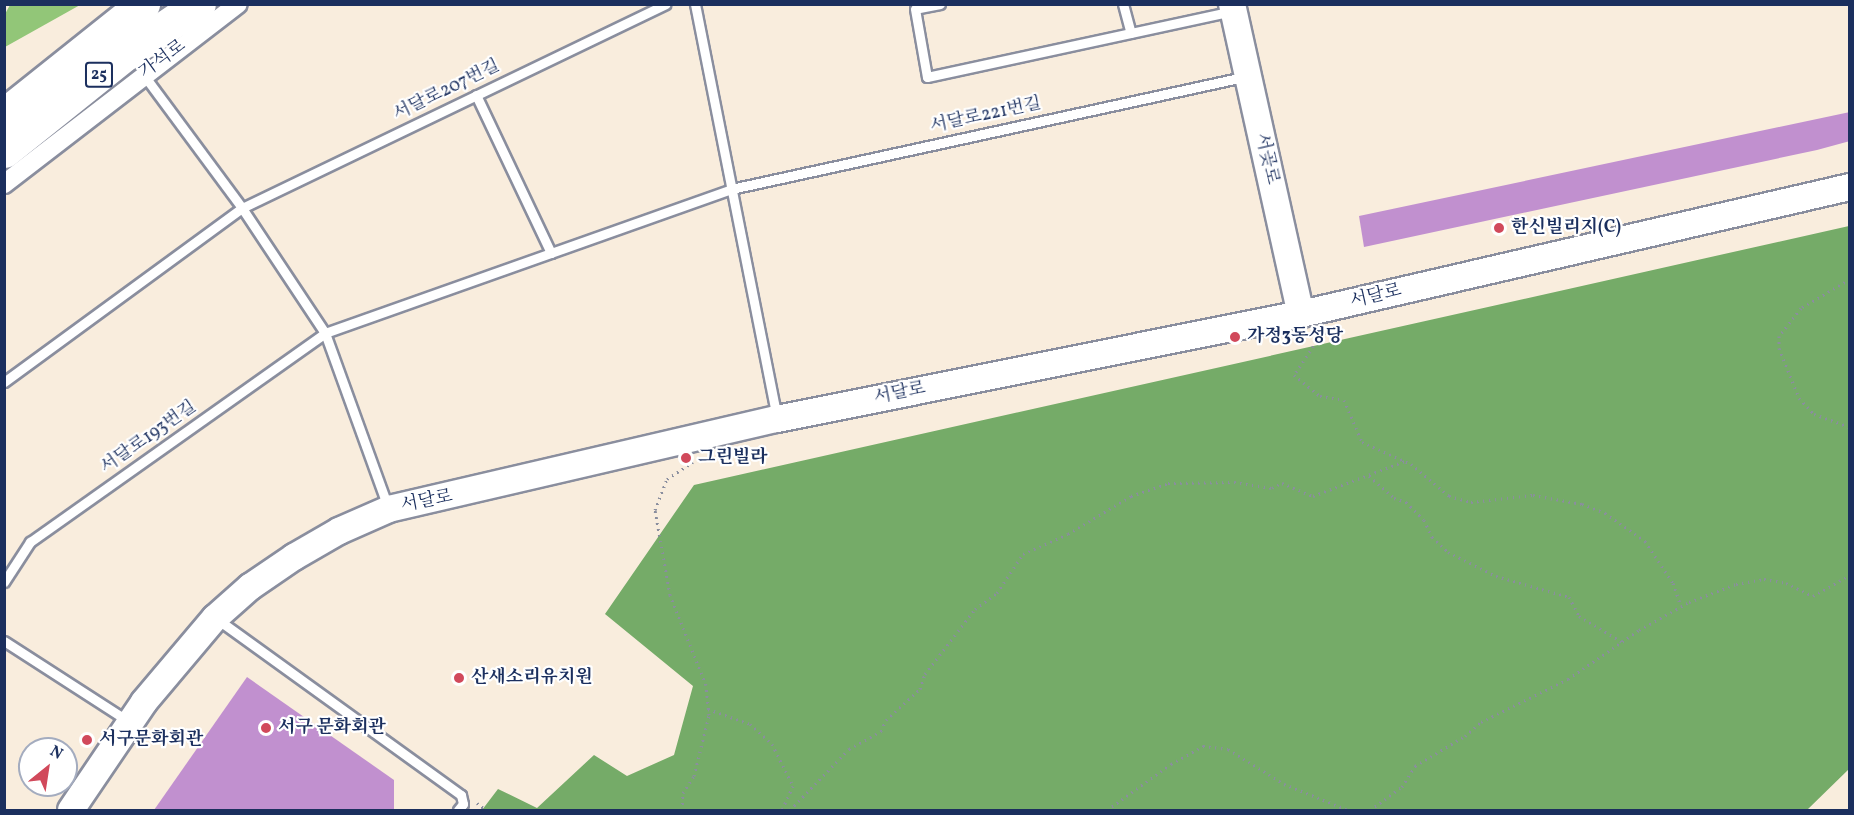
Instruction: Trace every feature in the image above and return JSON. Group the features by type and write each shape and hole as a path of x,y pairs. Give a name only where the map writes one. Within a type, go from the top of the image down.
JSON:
{"highway":[{"name":"25","path":"4,115 143,4"},
{"name":"25","path":"4,151 125,54 199,4"}],"street":[{"name":"가석로","path":"4,184 143,74 238,4"},
{"name":"서곶로","path":"1232,7 1248,76 1313,311"},
{"name":"서달로","path":"71,810 130,722 180,655 215,618 250,587 294,557 339,531 389,509 777,419 1313,311 1850,187"}],"lane":[{"name":"서달로207번길","path":"242,208 665,4"},
{"path":"695,4 777,419"},
{"path":"940,4 915,9 927,77 1131,33 1232,7"},
{"path":"1123,4 1131,33"},
{"path":"143,74 242,208 325,333 389,509"},
{"name":"서달로221번길","path":"731,189 1248,76"},
{"path":"476,95 551,253"},
{"path":"325,333 731,189"},
{"path":"4,382 242,208"},
{"name":"서달로193번길","path":"4,582 30,542 325,333"},
{"path":"215,618 461,795 463,804 458,810"},
{"path":"4,641 130,722"}],"path":[{"path":"1850,279 1801,308 1779,336 1779,348 1799,398 1814,414 1850,426"},
{"path":"1313,311 1332,331 1320,336 1294,375 1320,396 1344,400 1362,442 1405,461 1449,496 1471,502 1533,495 1581,504 1605,513 1645,541 1673,583 1681,606"},
{"path":"682,810 683,793 697,766 708,709 706,685 670,595 655,510 667,479 702,458"},
{"path":"790,810 849,749 881,730 907,698 921,689 926,674 975,609 997,593 1023,554 1068,534 1131,496 1168,483 1234,482 1272,488 1282,483 1313,496 1405,461"},
{"path":"1369,476 1394,498 1406,502 1424,520 1432,537 1448,552 1496,576 1569,597 1579,616 1624,643"},
{"path":"1370,810 1402,787 1415,766 1465,736 1481,722 1568,680 1681,606 1736,584 1764,579 1786,583 1813,596 1850,575"},
{"path":"708,709 750,724 772,744 793,786 782,810"},
{"path":"1107,810 1203,746 1228,749 1284,784 1348,810"}],"green space":[{"path":"10,4 80,5 5,47 5,14"},
{"path":"1849,226 1849,769 1807,810 482,810 498,789 537,808 594,755 627,776 674,755 693,686 605,614 694,485"}],"building":[{"path":"1850,112 1850,141 1364,247 1359,216"},
{"name":"서구 문화회관","path":"247,677 394,780 394,810 154,810"}],"place":[{"name":"한신빌리지(C)","path":"1499,228"},
{"name":"가정3동성당","path":"1235,337"},
{"name":"그린빌라","path":"686,458"},
{"name":"산새소리유치원","path":"459,678"},
{"name":"서구 문화회관","path":"266,728"},
{"name":"서구문화회관","path":"87,740"}]}
